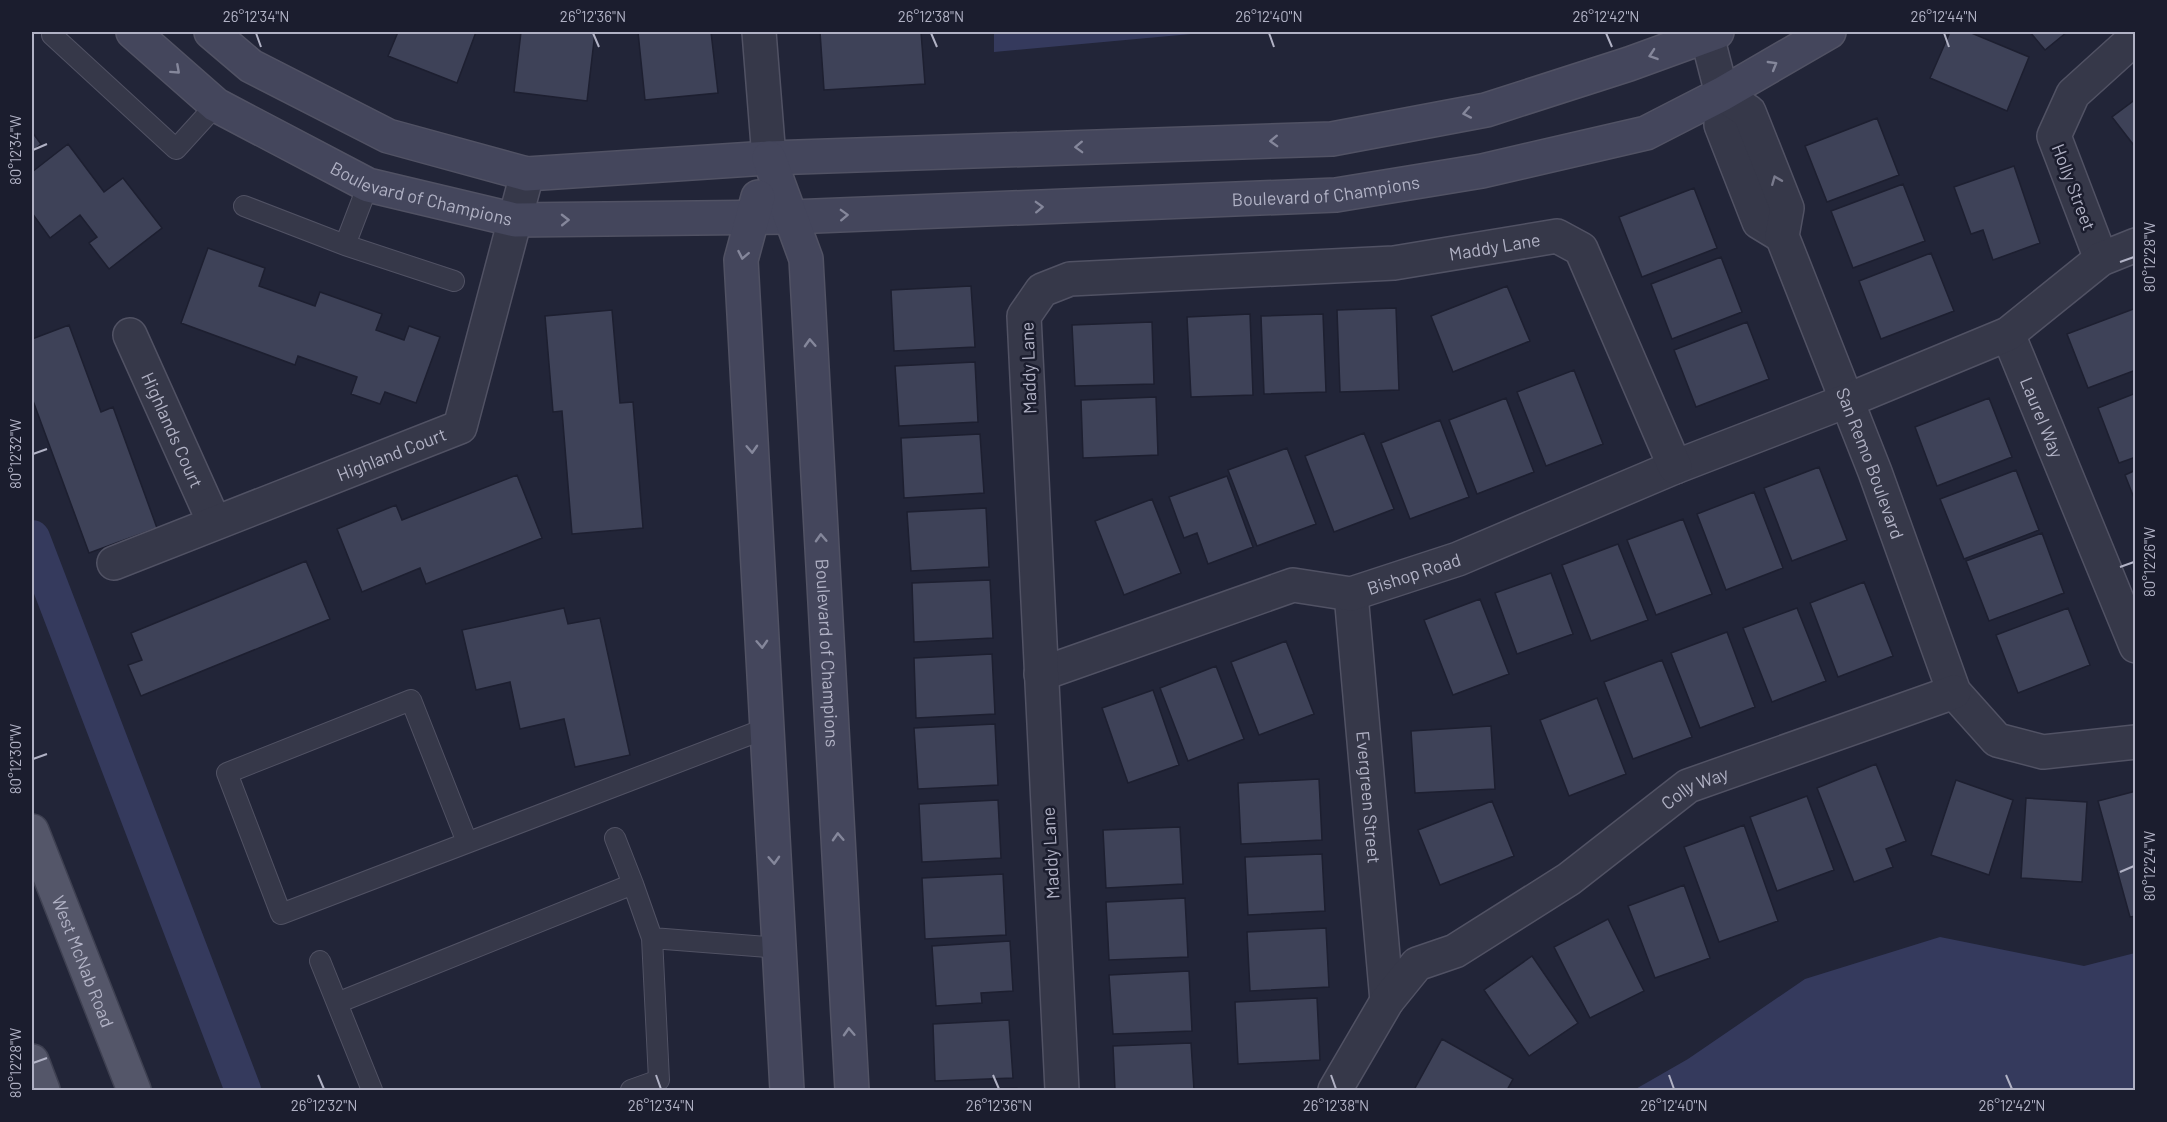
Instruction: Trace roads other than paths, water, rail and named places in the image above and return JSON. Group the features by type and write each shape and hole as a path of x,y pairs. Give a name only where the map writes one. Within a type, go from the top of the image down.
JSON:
{"main road":[{"name":"West McNab Road","path":"32,831 134,1090"},
{"path":"32,1061 43,1090"}],"street":[{"name":"Boulevard of Champions","path":"133,32 216,105 368,185 514,220 791,218 1336,195 1482,171 1646,133 1722,94 1829,32"},
{"path":"211,32 251,66 387,136 527,174 769,158 1332,139 1486,110 1710,33"},
{"path":"759,32 769,158 741,260 787,1090"},
{"name":"San Remo Boulevard","path":"1710,33 1722,94 1721,125 1759,222 1782,236 1954,692"},
{"name":"Holly Street","path":"2101,259 2054,136 2073,94 2136,37"},
{"name":"Boulevard of Champions","path":"769,158 806,259 852,1090"},
{"name":"Highland Court","path":"114,563 460,427 527,174"},
{"name":"Maddy Lane","path":"1062,1090 1024,316 1042,290 1070,279 1394,263 1557,236 1581,249 1675,467"},
{"path":"2008,334 2101,259 2136,245"},
{"name":"Bishop Road","path":"1041,674 1293,585 1351,594 1458,559 1675,467 1846,401 2008,334"},
{"name":"Laurel Way","path":"2008,334 2136,646"},
{"name":"Highlands Court","path":"130,335 214,522"},
{"name":"Evergreen Street","path":"1351,594 1387,1001"},
{"path":"1954,692 1997,740 2043,752 2136,742"},
{"name":"Colly Way","path":"1335,1090 1387,1001 1417,964 1455,951 1569,879 1688,786 1954,692"}],"lane":[{"path":"52,33 176,149 216,105"},
{"path":"345,245 368,185"},
{"path":"244,206 345,245 454,281"},
{"path":"467,842 411,700 227,773 281,914 767,728"},
{"path":"615,838 652,938 659,1080 631,1090"},
{"path":"337,1003 633,884"},
{"path":"652,938 779,948"},
{"path":"320,961 372,1090"}],"water":[{"path":"994,32 1213,32 994,52"},
{"path":"1940,937 2084,966 2135,953 2135,1090 1634,1090 1688,1059 1805,979"}],"waterway":[{"path":"32,538 243,1090"}]}
